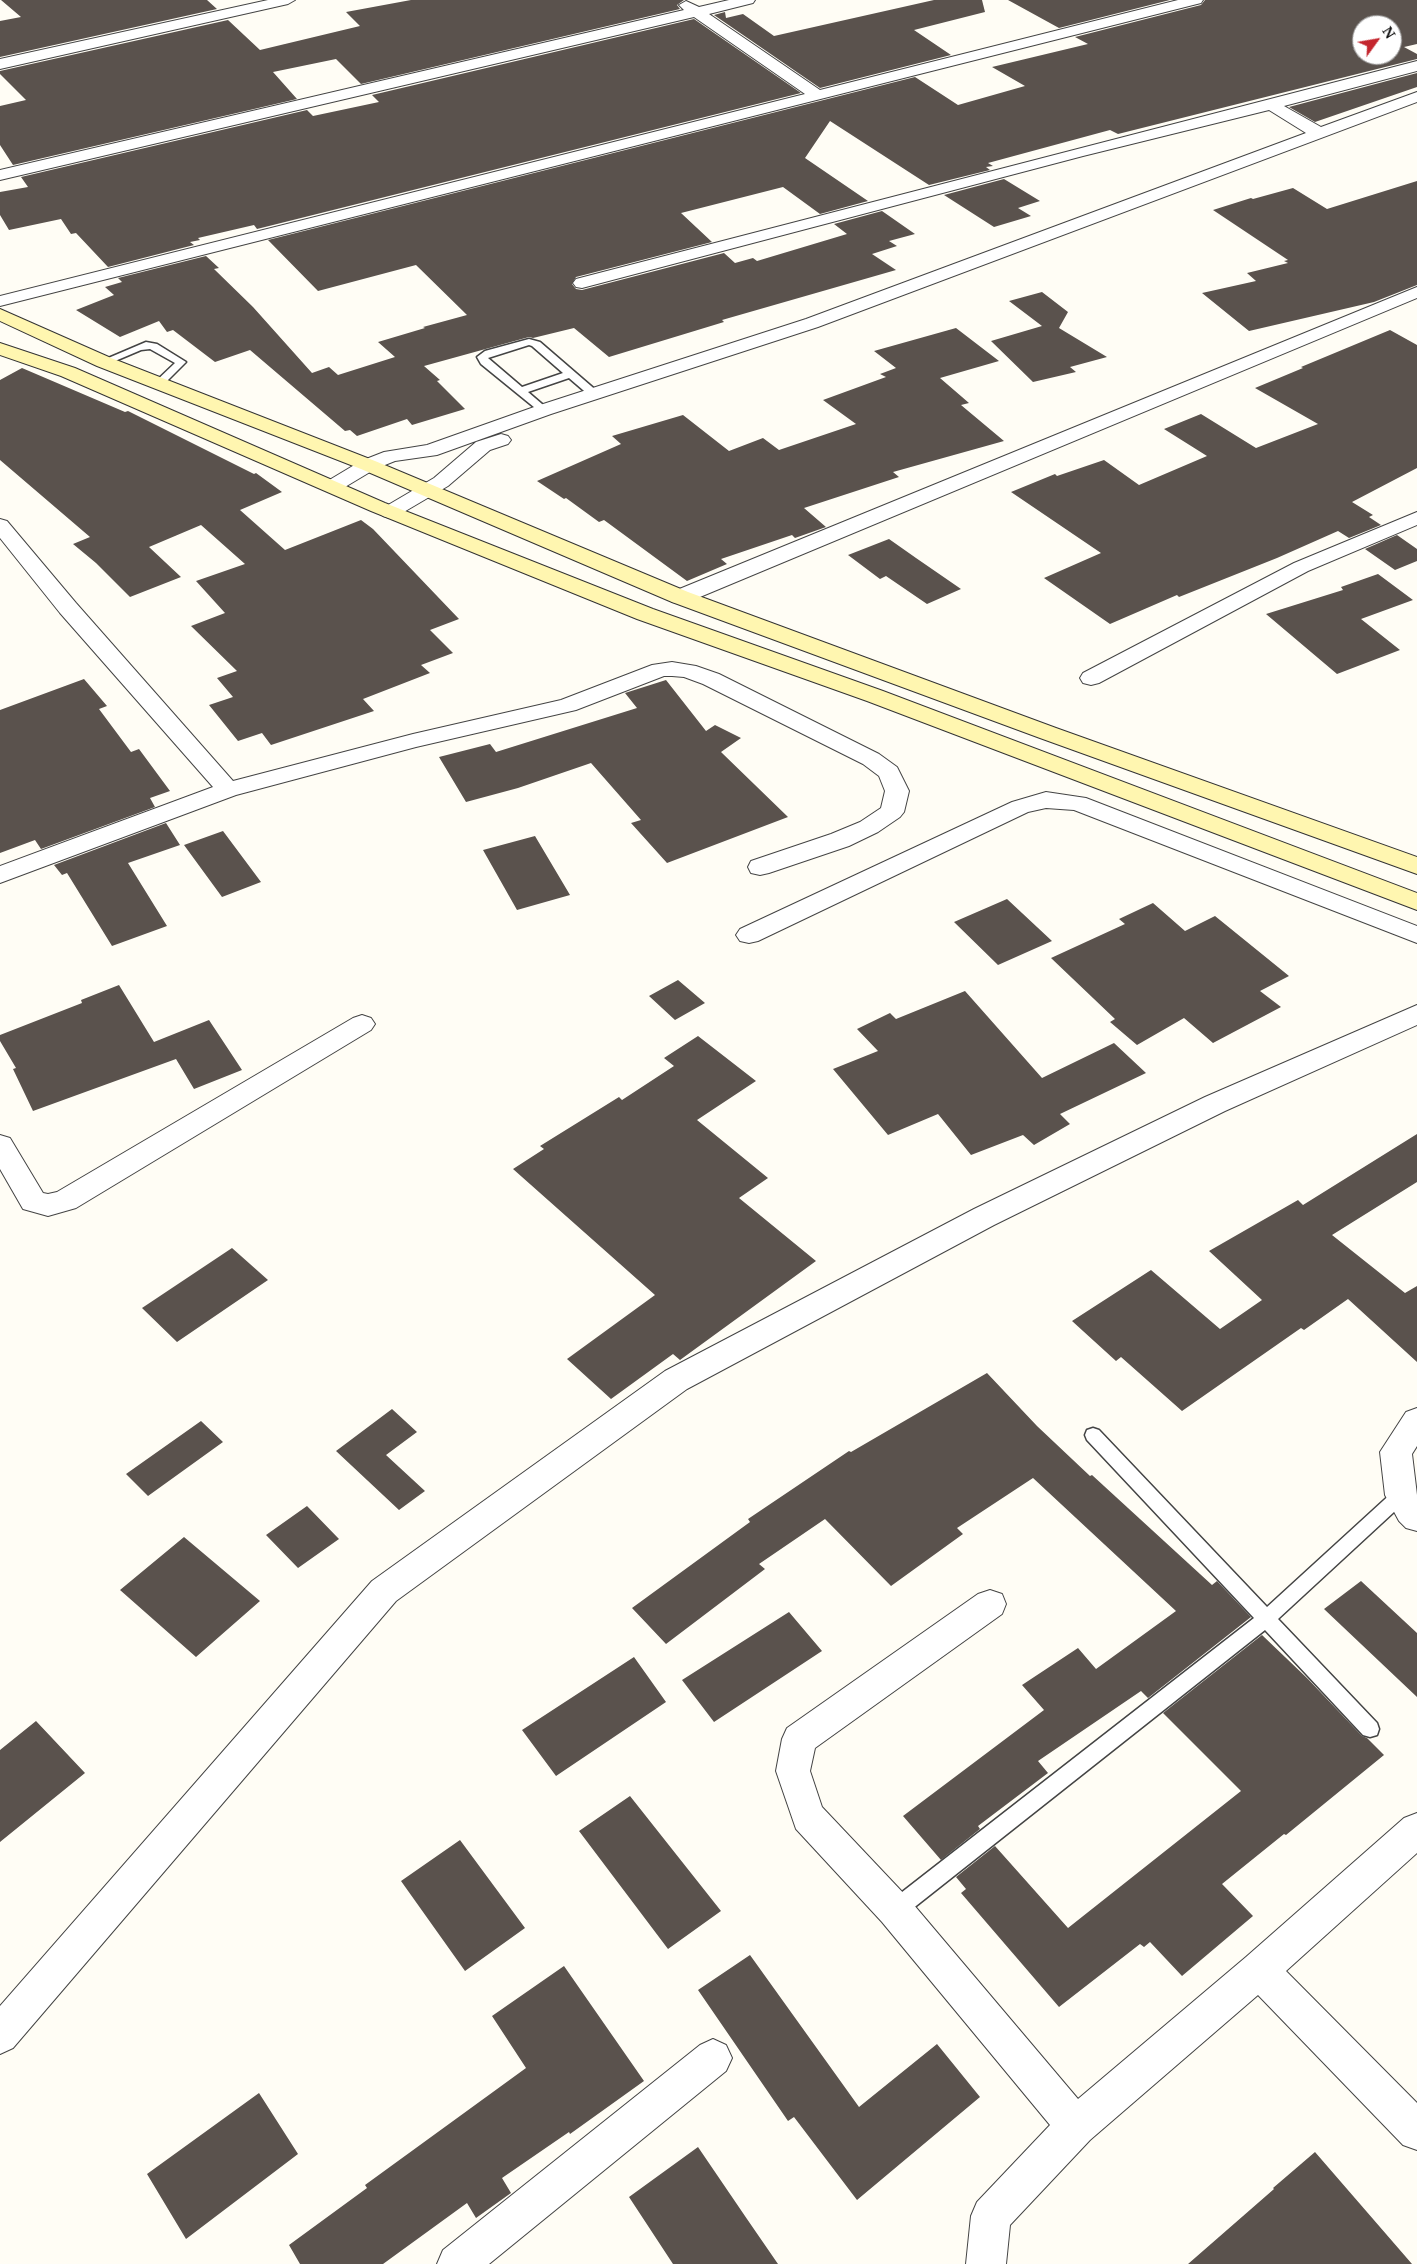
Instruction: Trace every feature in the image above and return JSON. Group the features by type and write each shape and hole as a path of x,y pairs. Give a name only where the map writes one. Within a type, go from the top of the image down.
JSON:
{"main road":[{"path":"0,314 104,362 368,465 680,597 1048,733 1417,866"},
{"path":"0,349 68,372 390,512 663,621 893,703 1417,902"}],"street":[{"path":"0,64 288,0"},
{"path":"679,0 817,95"},
{"path":"0,175 748,0"},
{"path":"0,301 1196,0"},
{"path":"582,283 1080,152 1417,66"},
{"path":"390,512 428,491 483,446 1417,98"},
{"path":"1271,104 1320,134"},
{"path":"333,486 368,465 391,456 430,451 594,394 646,384 822,329 1054,245 1417,108"},
{"path":"680,597 1417,292"},
{"path":"1091,678 1301,567 1417,518"},
{"path":"0,525 68,608 228,790"},
{"path":"0,876 228,790 375,751 568,704 660,670 688,671 711,679 871,759 889,772 897,791 892,812 869,827 760,866"},
{"path":"749,935 1020,808 1046,800 1078,803 1417,935"},
{"path":"0,2035 384,1591 668,1386 984,1217 1215,1104 1417,1014"},
{"path":"0,1145 33,1201 48,1205 66,1200 362,1024"},
{"path":"1409,1507 1396,1452 1417,1421"},
{"path":"990,1604 800,1740 793,1771 808,1817 895,1910 1076,2126"},
{"path":"986,2264 991,2216 1076,2126 1259,1970 1417,1830"},
{"path":"1259,1970 1417,2131"},
{"path":"457,2264 713,2058"}],"lane":[{"path":"544,410 519,391 482,357 489,352 529,342 536,344 594,394"},
{"path":"104,362 137,348 153,346 178,358 181,362 159,383"},
{"path":"519,391 569,374"},
{"path":"1093,1435 1370,1729"},
{"path":"895,1910 1409,1507"}],"building":[{"path":"1,0 207,0 217,9 0,57 0,21 21,17"},
{"path":"411,0 684,0 677,5 680,9 361,84 336,59 273,72 297,99 13,165 0,145 0,106 26,100 0,74 0,71 228,20 260,50 360,26 346,12"},
{"path":"934,0 982,0 985,12 914,30 951,55 820,88 714,15 725,12 726,18 743,14 774,36"},
{"path":"1008,0 1170,0 1059,28"},
{"path":"1205,0 1417,0 1417,44 1404,47 1417,54 1417,59 1402,63 1402,15 1352,15 1352,65 1393,65 1118,134 1110,130 988,163 993,166 986,167 990,170 929,185 830,121 805,158 868,201 820,214 783,187 681,213 712,242 576,277 572,284 576,289 582,290 724,253 735,263 753,258 757,261 847,234 834,224 882,211 915,234 889,241 897,246 872,254 896,270 722,320 724,322 609,357 574,328 533,338 529,337 424,366 440,380 437,381 465,409 412,425 407,419 357,436 350,430 345,431 250,350 215,362 173,330 167,332 159,321 120,337 76,310 114,295 105,287 122,282 118,278 206,256 219,268 214,269 253,307 312,373 329,367 338,375 395,357 378,342 467,315 416,265 318,291 268,240 915,77 958,105 1025,86 992,67 1088,44 1075,37 1201,5"},
{"path":"694,19 801,93 257,229 254,225 198,238 200,240 190,242 194,245 108,267 76,233 71,234 61,219 9,230 0,215 0,192 28,187 21,177 307,110 313,116 379,102 372,95"},
{"path":"1417,73 1417,87 1315,122 1289,107"},
{"path":"1004,179 1040,201 1018,208 1031,216 994,227 944,195"},
{"path":"1417,181 1417,285 1374,302 1249,331 1202,293 1256,281 1247,273 1288,263 1284,261 1288,260 1213,210 1293,188 1327,209"},
{"path":"1042,292 1068,312 1059,328 1107,357 1070,367 1076,372 1033,382 991,341 1042,326 1009,301"},
{"path":"956,328 999,361 940,378 969,403 961,405 1004,441 893,472 899,477 804,508 826,527 795,538 792,535 721,559 727,564 687,581 604,520 599,522 566,498 564,499 537,481 621,444 612,436 683,415 729,451 763,438 779,450 856,424 823,400 886,377 880,374 896,368 874,351"},
{"path":"1390,330 1417,345 1417,468 1352,502 1373,515 1369,517 1381,525 1349,538 1338,531 1277,558 1179,597 1177,595 1110,624 1044,578 1101,553 1011,492 1055,474 1057,476 1104,460 1139,485 1207,456 1164,429 1201,414 1256,448 1318,424 1255,388"},
{"path":"22,368 125,412 128,411 254,474 256,473 282,492 240,510 285,550 361,520 373,529 459,619 430,630 453,653 421,665 430,673 363,699 374,711 271,745 262,733 238,741 209,705 233,697 217,678 237,671 191,626 225,613 196,581 245,564 201,525 149,547 181,577 130,597 96,563 73,544 90,537 0,460 0,380"},
{"path":"1397,535 1417,549 1417,561 1395,570 1365,549"},
{"path":"889,539 961,589 927,604 886,576 880,579 848,555"},
{"path":"1378,574 1413,600 1361,619 1400,650 1337,674 1266,614 1343,590 1341,587"},
{"path":"84,679 107,706 99,709 131,752 139,749 170,791 150,798 155,807 41,849 35,840 0,853 0,710"},
{"path":"666,680 706,731 715,725 741,738 721,752 788,817 667,863 631,823 641,820 591,763 518,788 466,802 439,757 490,744 496,752 637,708 625,693"},
{"path":"166,823 180,845 128,863 167,926 112,946 67,873 62,875 54,865"},
{"path":"223,831 261,882 222,897 184,845"},
{"path":"535,836 570,895 517,910 483,850"},
{"path":"1007,899 1052,941 998,965 954,922"},
{"path":"1153,903 1185,931 1215,916 1289,976 1260,991 1281,1007 1213,1043 1184,1018 1137,1045 1110,1022 1115,1019 1051,958 1125,924 1119,919"},
{"path":"678,980 705,1003 675,1020 649,996"},
{"path":"119,985 154,1042 209,1020 242,1070 194,1089 176,1059 33,1111 13,1069 16,1068 0,1041 0,1035 82,1003 81,1000"},
{"path":"965,991 1042,1078 1114,1043 1146,1073 1060,1114 1070,1124 1034,1145 1023,1135 971,1155 938,1114 888,1135 833,1069 878,1051 857,1029 890,1013 896,1019"},
{"path":"698,1036 756,1081 697,1120 768,1178 739,1198 816,1261 680,1360 673,1354 611,1399 567,1359 655,1295 513,1169 544,1149 540,1146 619,1097 622,1100 674,1066 664,1058"},
{"path":"1417,1134 1417,1182 1332,1235 1405,1293 1417,1286 1417,1362 1348,1299 1304,1330 1301,1328 1182,1411 1121,1357 1116,1361 1072,1321 1151,1270 1220,1329 1262,1300 1209,1251 1298,1200 1303,1205"},
{"path":"232,1248 268,1280 177,1342 142,1308"},
{"path":"987,1373 1037,1426 1090,1476 1092,1475 1212,1585 1217,1581 1251,1617 1148,1698 1141,1691 1038,1761 1048,1773 978,1826 980,1829 941,1860 903,1816 1044,1710 1022,1685 1078,1648 1096,1669 1176,1611 1033,1478 957,1528 963,1534 891,1586 825,1519 759,1564 765,1569 666,1644 632,1608 750,1522 748,1519 849,1451 851,1452"},
{"path":"392,1409 417,1432 386,1455 425,1491 399,1510 336,1451"},
{"path":"201,1421 223,1442 148,1496 126,1474"},
{"path":"307,1506 339,1539 298,1568 266,1535"},
{"path":"184,1537 260,1601 196,1657 120,1590"},
{"path":"1361,1581 1417,1633 1417,1697 1324,1609"},
{"path":"789,1612 822,1651 714,1722 682,1680"},
{"path":"1262,1635 1308,1679 1362,1736 1367,1738 1384,1755 1286,1835 1284,1834 1222,1884 1253,1916 1182,1976 1150,1942 1144,1947 1140,1944 1059,2007 961,1893 966,1889 956,1877 995,1846 1068,1928 1241,1791 1163,1713"},
{"path":"634,1657 666,1702 556,1776 522,1730"},
{"path":"36,1721 85,1773 0,1842 0,1750"},
{"path":"630,1796 721,1911 668,1949 579,1831"},
{"path":"460,1840 525,1928 465,1971 401,1881"},
{"path":"750,1955 859,2107 937,2044 980,2097 857,2200 794,2117 788,2121 698,1990"},
{"path":"564,1966 644,2081 570,2134 569,2132 502,2178 511,2193 476,2218 467,2203 383,2264 300,2264 289,2245 367,2188 365,2185 526,2068 492,2016"},
{"path":"259,2093 298,2154 186,2239 147,2174"},
{"path":"698,2147 778,2264 673,2264 629,2197"},
{"path":"1315,2152 1412,2264 1188,2264 1273,2188"}]}
